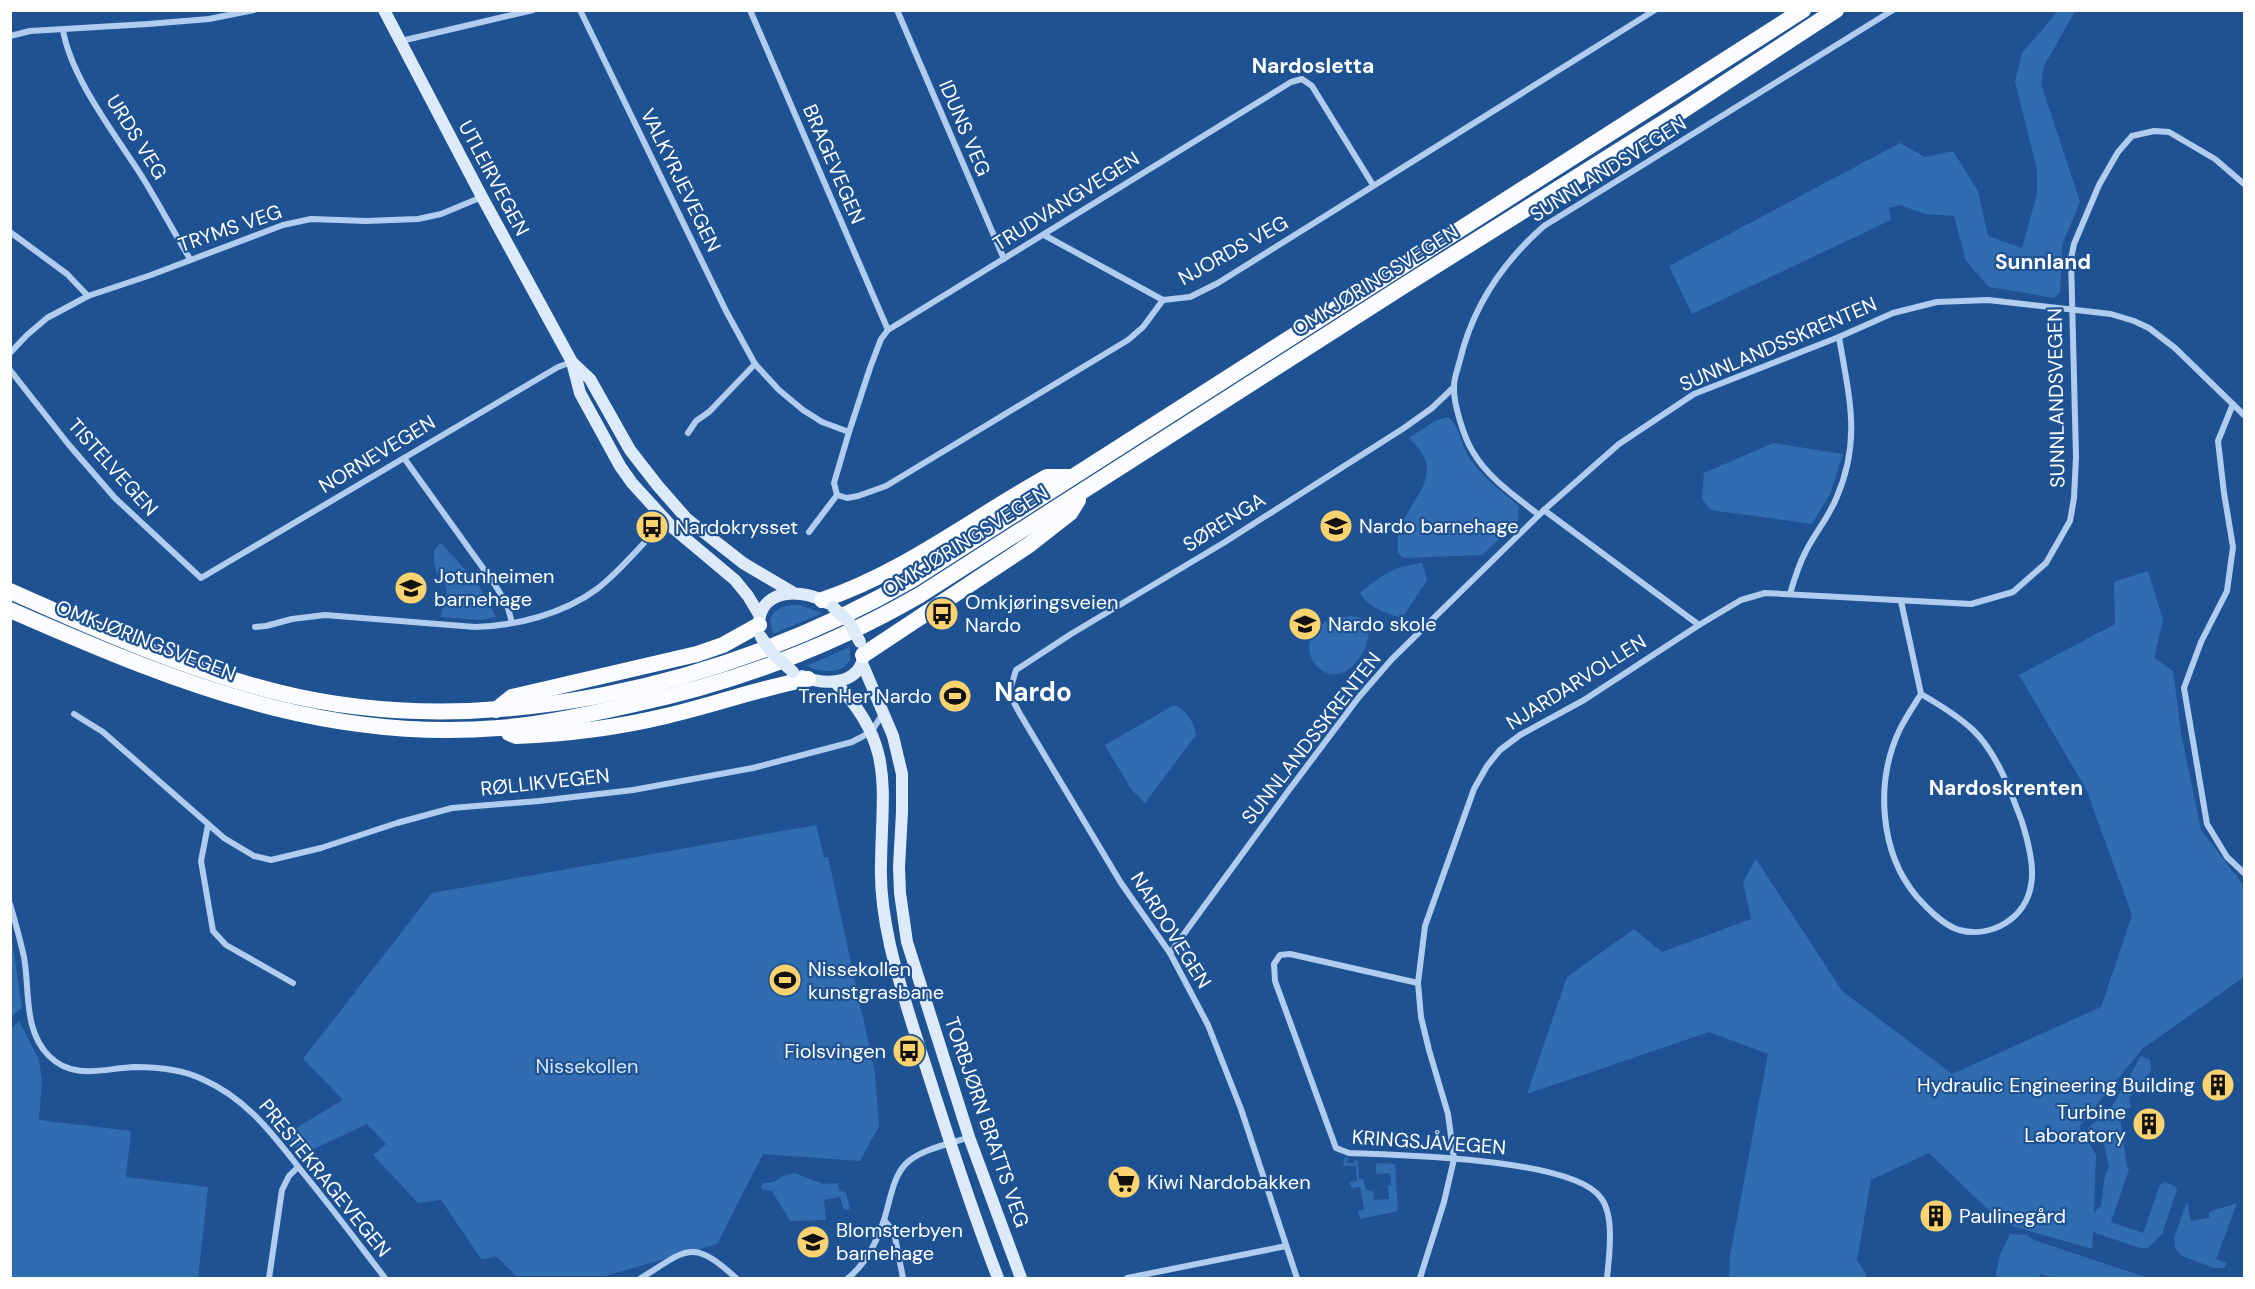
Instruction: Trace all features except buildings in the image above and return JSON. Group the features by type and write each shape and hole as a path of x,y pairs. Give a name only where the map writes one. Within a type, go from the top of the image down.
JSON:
{"highway":[{"name":"OMKJØRINGSVEGEN","path":"10,610 146,668 186,682 276,708 380,725 438,729 496,719 726,663 799,636 874,601 903,584 1803,10"},
{"name":"OMKJØRINGSVEGEN","path":"10,591 151,651 236,681 280,693 369,708 496,719 561,720 667,697 754,672 789,659 882,617 1083,492 1405,285 1682,111 1836,10"},
{"path":"827,604 886,573 1047,477 1073,477"},
{"path":"862,653 1035,541 1070,513 1083,492"},
{"path":"760,626 710,650 656,665 512,697 496,719 516,736 606,728 666,716 782,684 800,675"}],"main road":[{"name":"UTLEIRVEGEN","path":"384,10 482,198 573,362 590,379 630,450 687,519 743,563 792,592"},
{"name":"UTLEIRVEGEN","path":"573,362 580,393 620,466 673,528 735,580 748,596 760,626"},
{"path":"792,592 827,604 849,622 862,653 851,677 835,682 800,675 772,653 760,626 771,600 778,595 792,592"},
{"name":"TORBJØRN BRATTS VEG","path":"862,653 893,736 902,774 903,812 898,867 907,942 969,1137 1022,1278"},
{"name":"TORBJØRN BRATTS VEG","path":"835,682 860,711 871,732 884,777 881,886 890,946 950,1144 998,1278"}],"street":[{"path":"10,36 30,31 199,20 254,10"},
{"path":"400,41 534,10"},
{"name":"VALKYRJEVEGEN","path":"580,10 726,311 755,364 778,390 803,410 822,422 849,432"},
{"name":"BRAGEVEGEN","path":"750,10 888,330"},
{"name":"IDUNS VEG","path":"897,10 1004,259"},
{"name":"NJORDS VEG","path":"837,495 847,498 868,494 907,475 1128,340 1143,327 1163,300 1190,297 1207,289 1655,10"},
{"name":"SUNNLANDSVEGEN","path":"1893,10 1544,226 1512,256 1497,277 1479,307 1463,349 1454,387 1459,416 1473,453 1491,475 1699,624 1754,595 1765,593 1971,604 2013,592 2046,563 2070,521 2074,498 2076,457 2070,287 2074,244 2099,185 2118,152 2132,136 2154,131 2169,132 2179,136 2215,159 2244,184"},
{"name":"URDS VEG","path":"63,30 68,52 84,83 152,192 190,259"},
{"name":"TRUDVANGVEGEN","path":"888,330 1297,79 1302,79 1312,86 1373,185"},
{"name":"TRYMS VEG","path":"10,353 47,318 88,296 284,225 311,219 366,221 417,219 441,214 482,198"},
{"path":"10,232 67,274 88,296"},
{"path":"1044,235 1163,300"},
{"name":"SUNNLANDSSKRENTEN","path":"1170,953 1359,697 1392,659 1542,512 1619,444 1694,394 1839,337 1893,313 1937,302 1988,300 2111,314 2149,328 2175,348 2244,415"},
{"path":"809,532 837,495 834,483 849,432 881,339 888,330"},
{"path":"1790,594 1805,552 1835,501 1848,469 1853,437 1852,412 1839,337"},
{"name":"NORNEVEGEN","path":"201,578 558,368 573,362"},
{"path":"688,433 696,421 709,412 755,364"},
{"name":"TISTELVEGEN","path":"10,370 69,445 115,498 201,578"},
{"name":"SØRENGA","path":"1011,683 1016,670 1071,633 1225,542 1404,428 1432,408 1454,387"},
{"path":"2233,404 2218,441 2233,547 2227,591 2201,642 2184,688 2207,824 2227,856 2244,873"},
{"path":"404,458 493,582 507,604 512,623"},
{"path":"255,627 325,615 475,627 512,623 573,604 610,578 644,543"},
{"path":"1901,601 1921,694 1900,729 1885,783 1885,814 1891,850 1909,888 1937,917 1958,930 1975,933 1988,931 2002,926 2016,915 2027,898 2032,873 2027,836 2016,805 1993,757 1976,732 1953,713 1921,694"},
{"name":"NJARDARVOLLEN","path":"1420,1278 1444,1202 1454,1159 1448,1114 1421,1017 1418,983 1425,926 1474,789 1486,766 1500,750 1520,735 1584,699 1699,624"},
{"name":"NARDOVEGEN","path":"1011,683 1011,697 1020,714 1121,883 1170,953 1208,1025 1226,1067 1297,1278"},
{"path":"871,732 884,712"},
{"name":"RØLLIKVEGEN","path":"74,714 103,732 224,838 254,856 271,860 321,848 452,808 633,790 753,768 852,742 871,732"},
{"path":"208,825 201,861 213,931 226,945 293,983"},
{"name":"PRESTEKRAGEVEGEN","path":"10,904 24,959 33,1030 41,1047 49,1056 64,1067 80,1072 155,1067 183,1072 201,1078 246,1106 272,1133 385,1278"},
{"name":"KRINGSJÅVEGEN","path":"1418,983 1290,954 1280,955 1274,964 1275,981 1335,1148 1349,1153 1454,1159 1523,1166 1571,1180 1596,1192 1604,1203 1608,1221 1607,1278"},
{"path":"849,1278 868,1255 884,1220 894,1185 905,1165 918,1156 969,1137"},
{"path":"269,1278 282,1190 289,1176 298,1167"},
{"path":"884,1220 894,1232 903,1278"},
{"path":"1127,1278 1286,1246"},
{"path":"641,1278 670,1258 683,1252 689,1252 704,1254 736,1278"}],"green space":[{"path":"2059,10 2075,11 2043,68 2041,84 2080,202 2062,245 2060,292 2054,298 1989,287 1966,261 1954,216 1925,214 1900,205 1889,208 1891,220 1692,314 1669,266 1900,143 1925,157 1953,151 1978,191 1988,236 2022,248 2037,194 2037,170 2015,81 2022,53"},
{"path":"1448,417 1475,466 1519,506 1518,521 1482,555 1403,558 1398,553 1399,532 1424,484 1427,473 1426,462 1409,438 1435,421"},
{"path":"1773,443 1843,454 1830,494 1812,524 1710,510 1702,499 1704,473"},
{"path":"441,543 478,584 496,617 480,620 440,617 447,593 444,580 435,567 434,550"},
{"path":"1422,563 1427,580 1402,618 1373,606 1360,593 1388,572"},
{"path":"2148,571 2163,620 2154,658 2173,671 2181,733 2201,830 2244,886 2244,977 2142,1049 2079,1127 2096,1155 2094,1213 2101,1205 2105,1175 2109,1166 2103,1141 2090,1136 2088,1128 2111,1108 2141,1056 2150,1060 2151,1071 2129,1098 2131,1108 2119,1110 2129,1169 2111,1222 2143,1233 2160,1185 2165,1182 2175,1186 2177,1190 2162,1234 2148,1248 2140,1248 2093,1232 2092,1249 2002,1223 1929,1153 1871,1180 1857,1260 1866,1278 1729,1278 1730,1256 1768,1054 1709,1032 1527,1094 1567,977 1634,929 1662,952 1751,919 1743,882 1756,859 1842,991 1952,1074 2101,1007 2132,915 2086,789 2019,675 2115,624 2114,582"},
{"path":"800,605 822,613 773,634 770,620 775,612 786,606"},
{"path":"1352,616 1360,618 1369,628 1364,650 1356,662 1344,672 1333,674 1322,671 1314,663 1310,653 1310,641 1316,630 1329,620"},
{"path":"850,647 850,660 841,669 824,671 806,666"},
{"path":"1174,705 1189,717 1196,735 1145,803 1131,789 1105,745"},
{"name":"Nissekollen","path":"816,825 824,857 828,857 875,1073 879,1126 860,1161 763,1154 717,1244 605,1276 516,1276 496,1256 482,1260 441,1200 418,1203 373,1155 386,1144 367,1124 301,1155 286,1134 343,1100 303,1059 432,893"},
{"path":"10,935 22,1008 11,1017"},
{"path":"19,1021 39,1060 42,1081 39,1120 131,1131 126,1177 208,1187 198,1278 11,1278 10,1030"},
{"path":"1345,1158 1348,1158 1347,1163 1358,1161 1359,1179 1363,1179 1366,1190 1373,1191 1374,1200 1389,1199 1388,1185 1391,1185 1390,1173 1376,1174 1376,1163 1395,1164 1398,1211 1360,1219 1358,1211 1364,1209 1360,1187 1352,1188 1349,1182 1357,1181 1356,1166 1343,1166"},
{"path":"795,1173 823,1184 838,1183 839,1190 846,1193 850,1209 844,1210 840,1197 824,1200 826,1220 790,1221 772,1191 761,1189 763,1183"},
{"path":"2187,1202 2191,1221 2209,1218 2209,1212 2237,1203 2216,1259 2227,1263 2224,1268 2214,1268 2182,1256 2175,1248 2174,1238"},
{"path":"2010,1234 2027,1235 2034,1240 2148,1278 2055,1278 2040,1274 2039,1278 1995,1278 2000,1255"}],"place":[{"name":"Nardo barnehage","path":"1336,526"},
{"name":"Nardokrysset","path":"652,527"},
{"name":"Jotunheimen barnehage","path":"411,588"},
{"name":"Omkjøringsveien Nardo","path":"942,614"},
{"name":"Nardo skole","path":"1305,624"},
{"name":"TrenHer Nardo","path":"955,696"},
{"name":"Nissekollen kunstgrasbane","path":"785,980"},
{"name":"Fiolsvingen","path":"909,1051"},
{"name":"Hydraulic Engineering Building","path":"2218,1085"},
{"name":"Turbine Laboratory","path":"2149,1124"},
{"name":"Kiwi Nardobakken","path":"1124,1182"},
{"name":"Paulinegård","path":"1936,1216"},
{"name":"Blomsterbyen barnehage","path":"813,1242"}],"district":[{"name":"Nardosletta","path":"1313,66"},
{"name":"Sunnland","path":"2043,262"},
{"name":"Nardo","path":"1033,692"},
{"name":"Nardoskrenten","path":"2006,788"}]}
